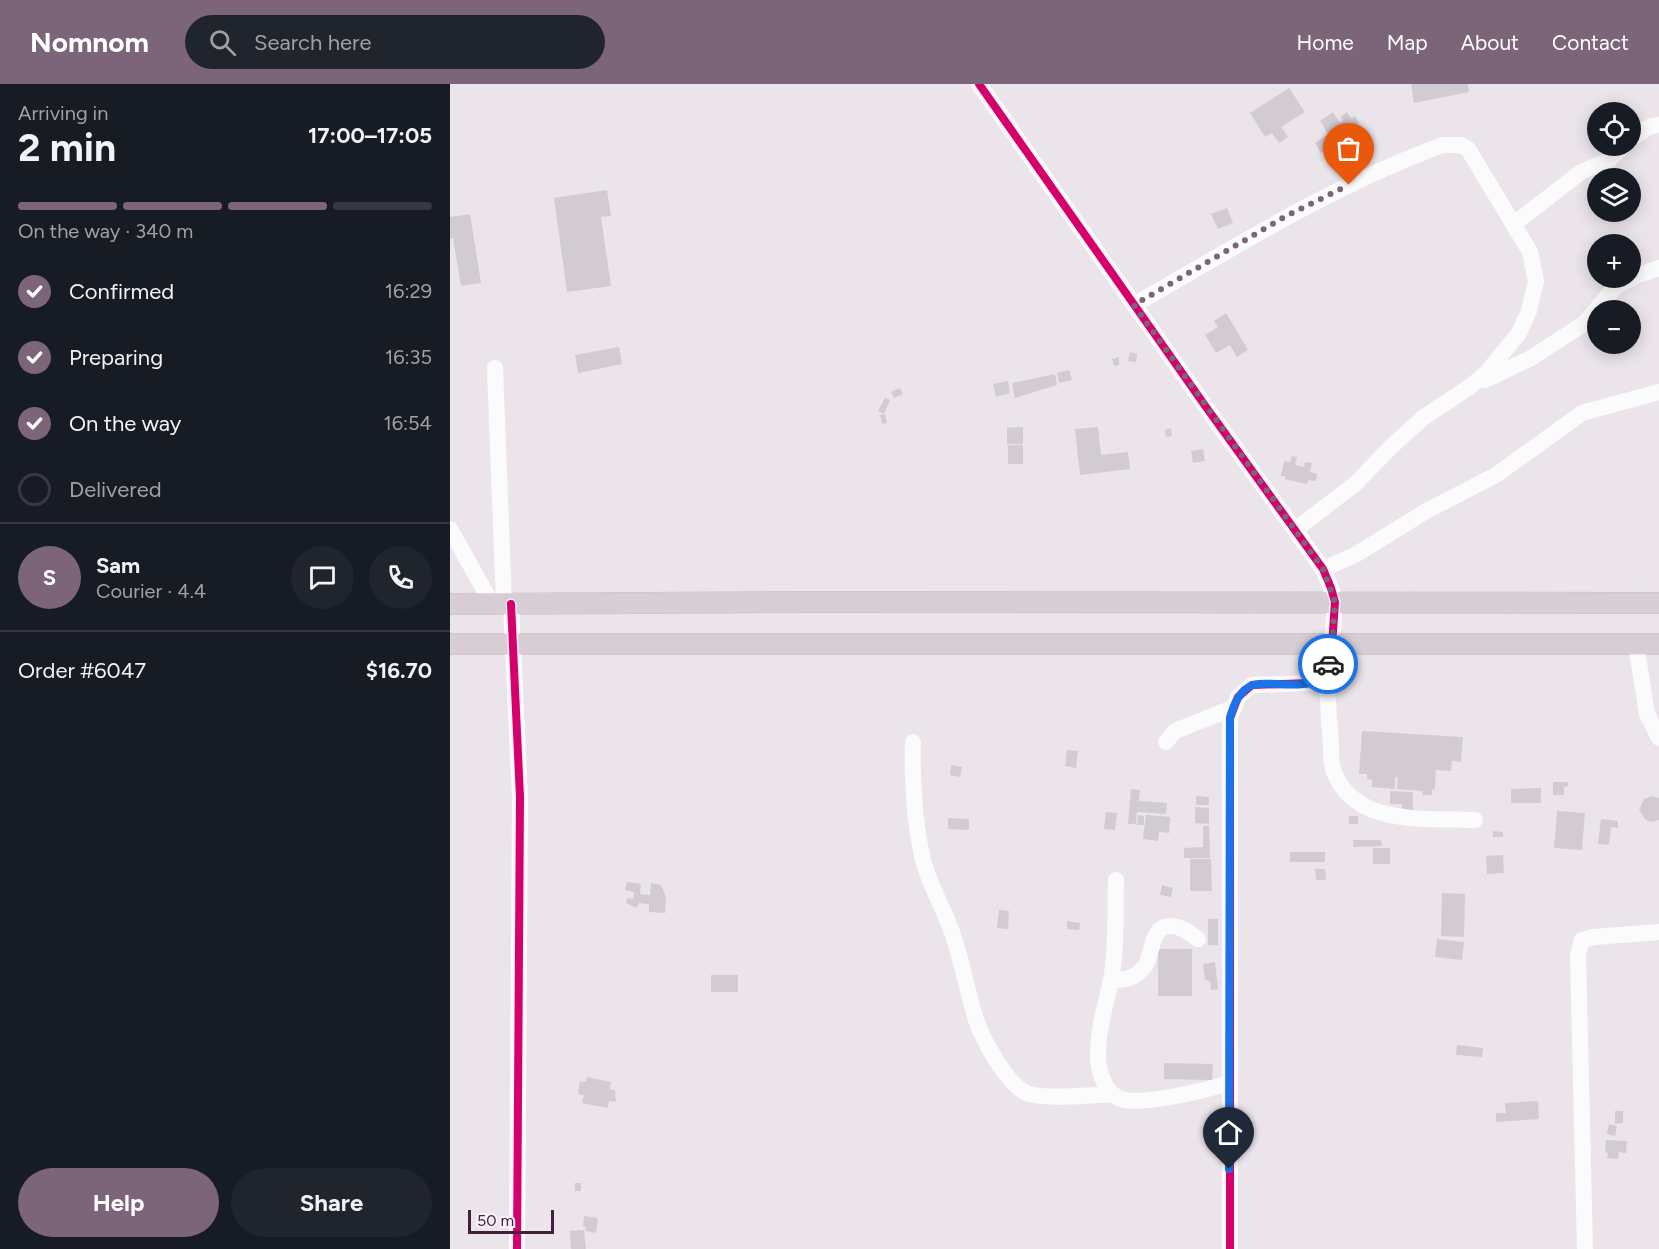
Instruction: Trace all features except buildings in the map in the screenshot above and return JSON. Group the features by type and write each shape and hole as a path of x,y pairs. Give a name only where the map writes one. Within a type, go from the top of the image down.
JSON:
{"main road":[{"path":"450,604 1659,603"},
{"path":"450,644 1659,644"}],"street":[{"path":"979,84 1323,569 1335,602 1332,645 1326,671 1333,768 1342,786 1354,801 1374,812 1402,817 1475,820"},
{"path":"1641,132 1651,126 1659,125"},
{"path":"1134,305 1288,215 1368,176 1443,145 1461,145 1468,149 1530,252 1536,281 1529,311 1515,340 1487,372 1471,386 1424,417 1355,484 1295,530"},
{"path":"1514,224 1581,172 1613,156"},
{"path":"1471,386 1530,358 1569,334 1585,323 1617,286 1638,275 1659,268"},
{"path":"495,368 503,604 513,644 519,796 517,1249"},
{"path":"1323,569 1355,555 1428,510 1496,475 1582,412 1659,392"},
{"path":"450,529 503,604"},
{"path":"1636,644 1647,714 1659,738"},
{"path":"1230,1249 1230,718 1238,697 1252,685 1311,683 1317,681 1326,671"},
{"path":"1166,742 1175,730 1233,708"},
{"path":"914,742 912,774 923,862 944,909 959,952 977,1022 996,1058 1012,1083 1028,1094 1048,1096 1113,1094"},
{"path":"1116,880 1115,953 1100,1028 1098,1054 1100,1071 1113,1094 1121,1099 1152,1099 1213,1089 1229,1083"},
{"path":"1111,981 1125,980 1134,976 1145,965 1156,933 1164,927 1178,927 1198,939"},
{"path":"1585,1249 1578,955 1582,940 1659,932"}],"cycle path":[{"path":"979,84 1323,569 1335,602 1332,645 1326,671 1322,676 1311,683 1252,685 1238,697 1230,718 1230,1249"},
{"path":"511,604 520,797 517,1249"}],"way so far":[{"path":"1328,664 1332,645 1335,602 1323,569 1134,305 1288,215 1349,185"}],"route":[{"path":"1229,1169 1230,718 1238,697 1252,685 1311,683 1322,676 1328,664"}]}
